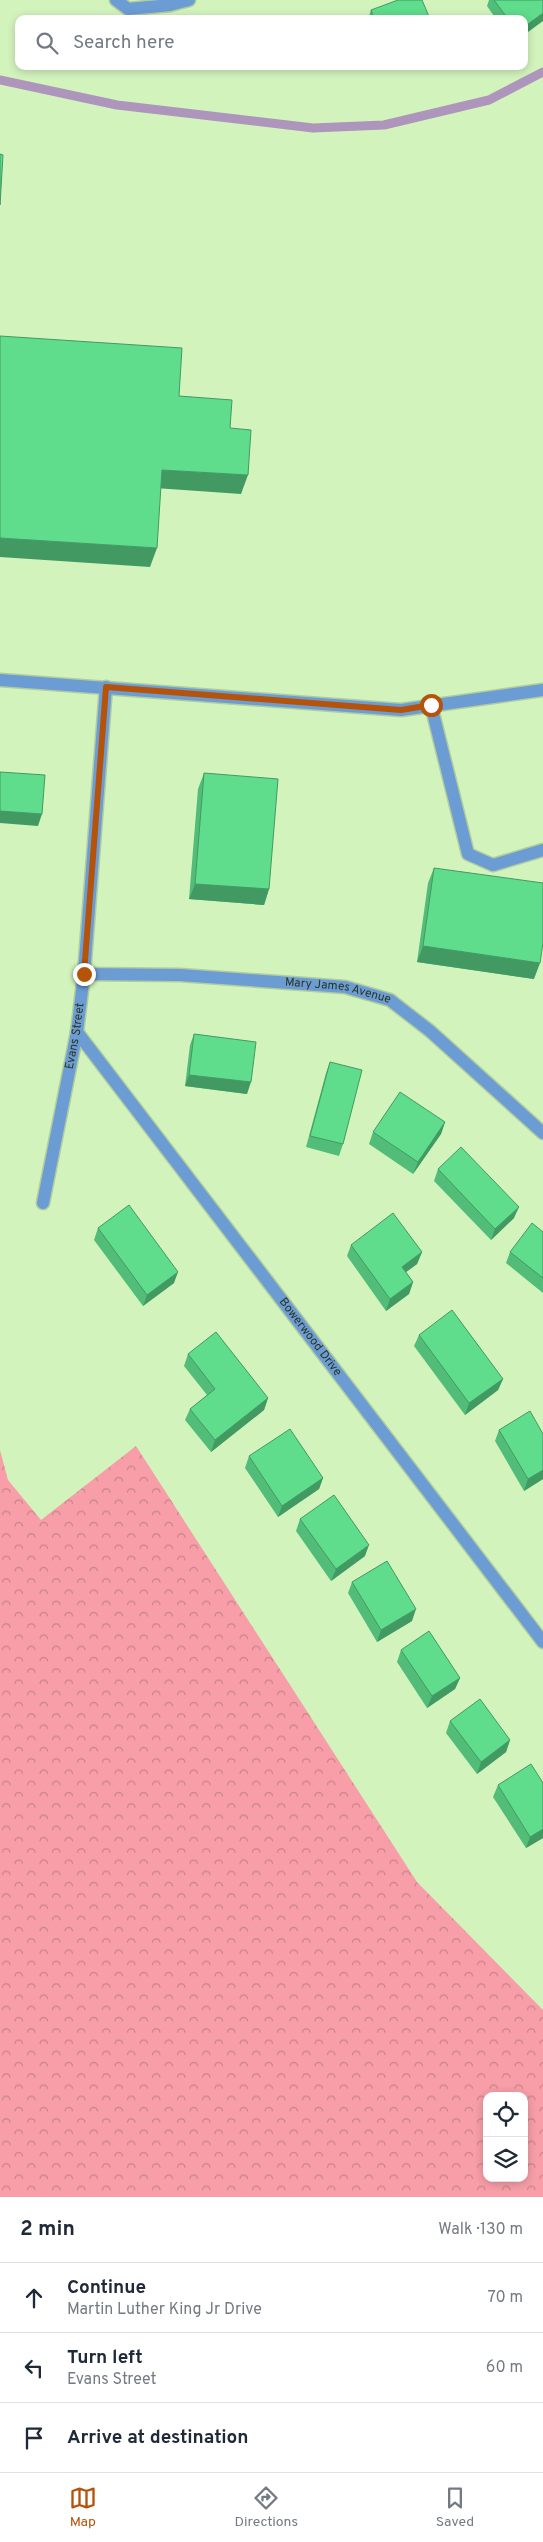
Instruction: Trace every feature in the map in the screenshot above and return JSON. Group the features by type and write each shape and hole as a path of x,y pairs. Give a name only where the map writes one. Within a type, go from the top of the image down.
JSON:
{"street":[{"path":"116,0 128,9 170,5 189,0"},
{"path":"0,680 401,710 543,690"},
{"name":"Evans Street","path":"43,1203 77,1032 84,974 106,687"},
{"path":"431,705 468,854 493,865 543,850"},
{"name":"Mary James Avenue","path":"84,974 180,975 345,987 390,1000 430,1031 543,1133"},
{"name":"Bowerwood Drive","path":"77,1032 543,1642"}],"green space":[{"path":"136,1446 417,1882 543,2010 543,2197 0,2197 0,1450 8,1480 41,1520"}],"building":[{"path":"398,0 422,0 428,15 373,15 371,10"},
{"path":"494,0 543,0 543,13 528,24 528,15 505,15"},
{"path":"0,154 3,155 0,205"},
{"path":"0,336 182,348 179,396 232,400 230,428 251,430 248,475 162,470 157,548 0,538"},
{"path":"0,772 45,775 42,814 0,811"},
{"path":"204,773 278,779 269,889 195,884"},
{"path":"434,868 543,883 543,943 540,963 423,946"},
{"path":"194,1034 256,1042 251,1082 189,1075"},
{"path":"330,1062 362,1070 343,1144 310,1136"},
{"path":"400,1092 445,1122 418,1162 373,1132"},
{"path":"461,1147 519,1207 495,1229 438,1169"},
{"path":"129,1205 178,1272 147,1295 98,1228"},
{"path":"393,1213 422,1252 402,1267 413,1282 390,1299 351,1245"},
{"path":"532,1223 543,1232 543,1278 510,1252"},
{"path":"452,1310 503,1379 469,1403 419,1335"},
{"path":"216,1332 268,1398 215,1440 190,1409 215,1389 188,1354"},
{"path":"530,1411 543,1434 543,1470 528,1479 499,1430"},
{"path":"290,1429 323,1478 282,1506 249,1456"},
{"path":"334,1495 369,1545 336,1569 300,1519"},
{"path":"387,1561 416,1609 381,1630 352,1582"},
{"path":"429,1631 460,1678 432,1696 401,1650"},
{"path":"480,1699 510,1740 481,1762 450,1721"},
{"path":"531,1764 543,1783 543,1829 530,1837 498,1785"}],"waterway":[{"path":"0,80 117,105 313,128 384,125 489,100 543,72"}],"route":[{"path":"84,974 106,687 401,710 431,705"}]}
